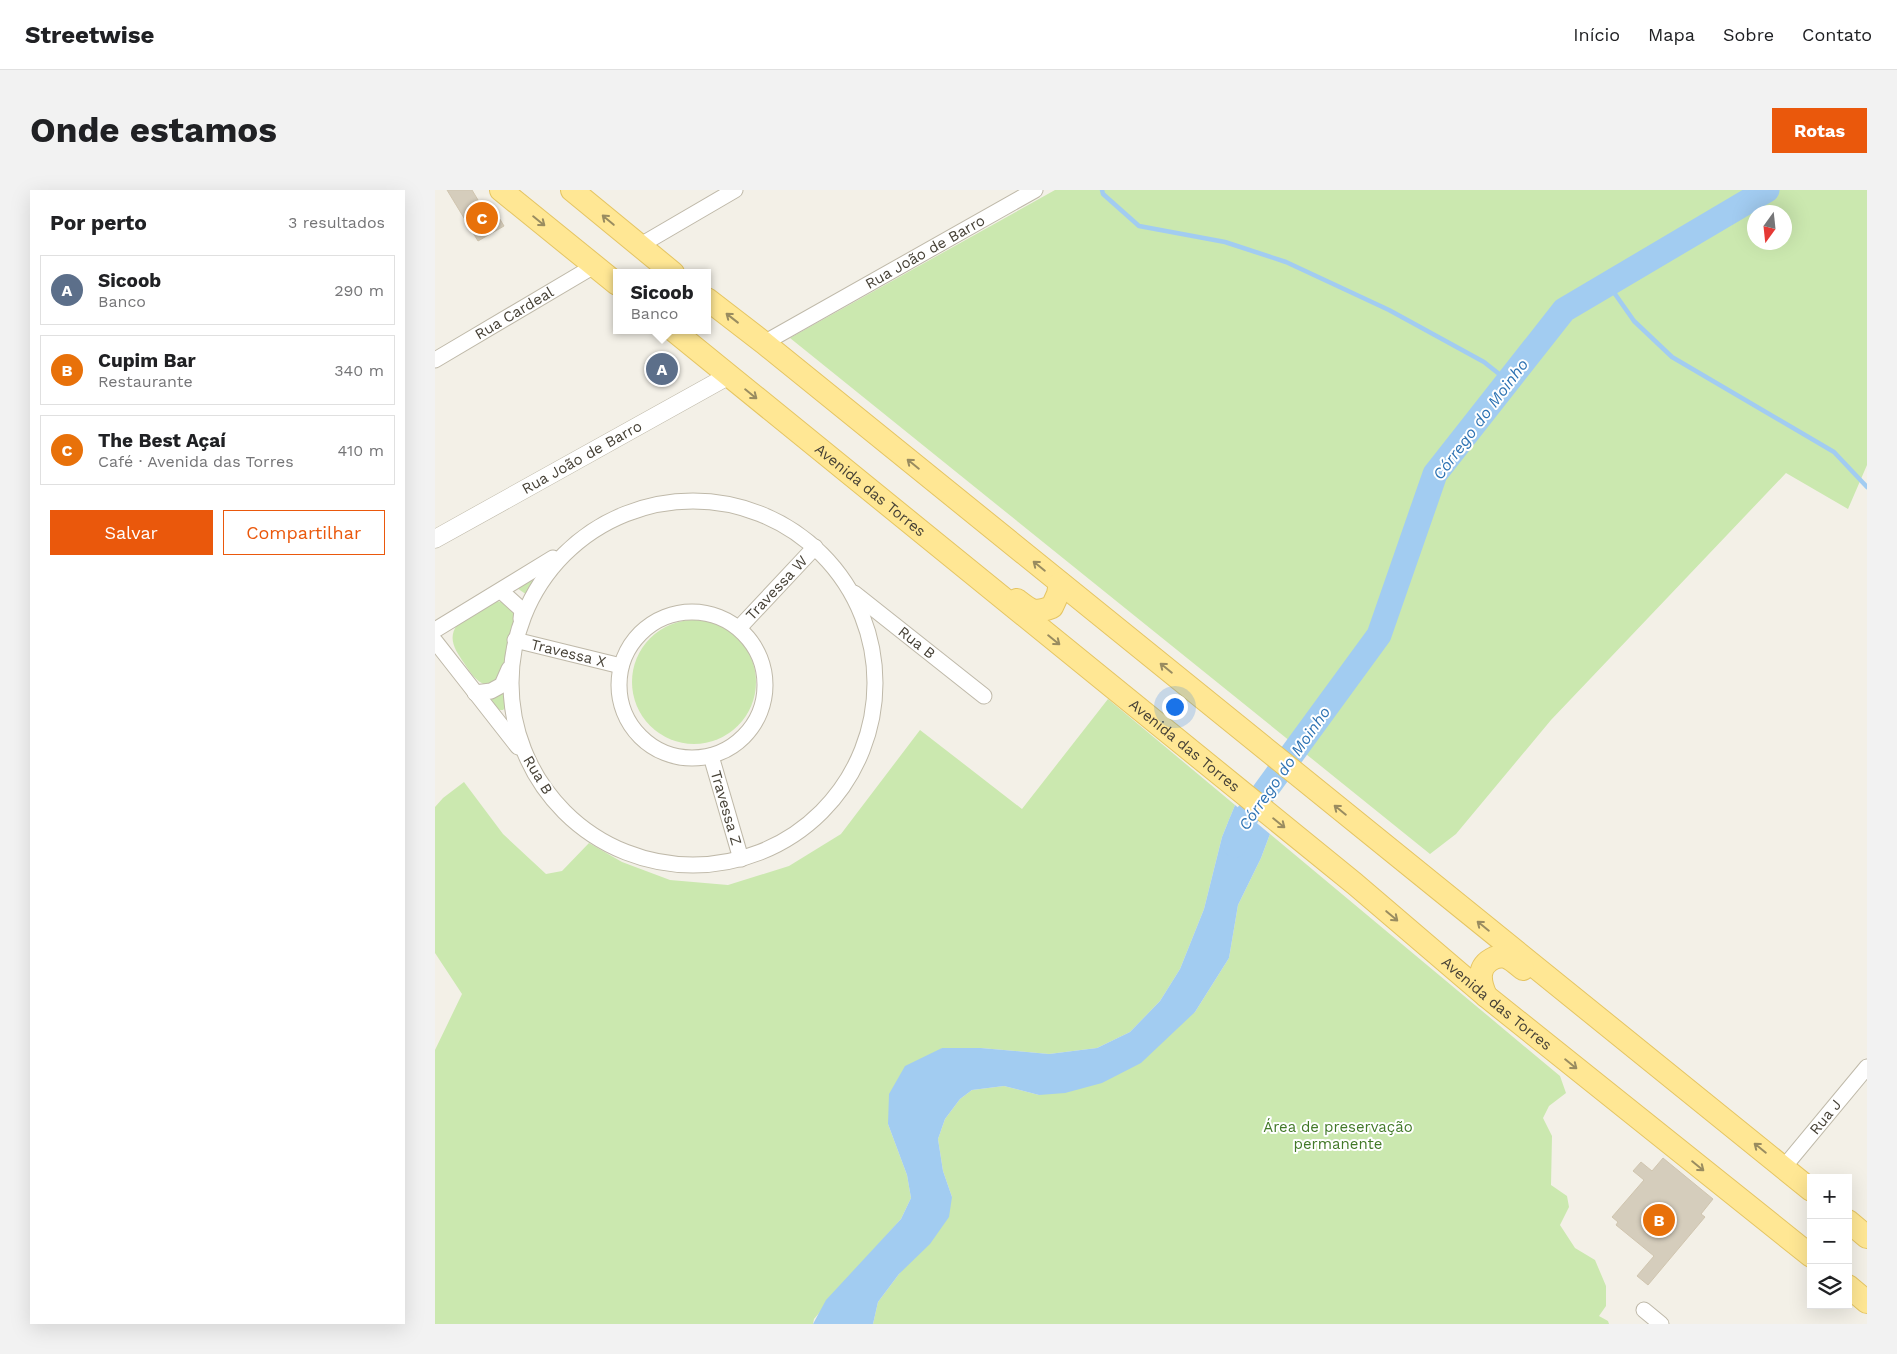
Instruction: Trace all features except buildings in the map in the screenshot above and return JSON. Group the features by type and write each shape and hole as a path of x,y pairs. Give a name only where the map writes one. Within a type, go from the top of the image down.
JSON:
{"main road":[{"path":"501,190 613,281"},
{"path":"573,190 668,269"},
{"path":"711,302 1204,698 1378,841 1807,1187"},
{"name":"Avenida das Torres","path":"678,334 1355,884 1486,996 1807,1253"},
{"path":"888,504 925,524 1030,610 1041,611 1052,607 1058,594 1060,583"},
{"path":"1486,996 1482,986 1482,970 1487,962 1499,956 1506,957 1602,1032 1629,1044"},
{"path":"1852,1224 1867,1237"},
{"path":"1852,1289 1867,1302"}],"street":[{"name":"Rua João de Barro","path":"764,343 1019,194 1035,190"},
{"path":"639,246 733,191"},
{"name":"Rua Cardeal","path":"435,360 594,266"},
{"name":"Rua João de Barro","path":"435,540 728,376"},
{"name":"Rua B","path":"691,501 725,504 757,512 787,527 815,547 834,567 850,589 865,620 874,652 876,686 873,719 863,752 848,781 832,801 802,830 773,847 741,859 713,864 684,865 655,862 627,853 601,841 578,824 557,804 539,782 525,756 515,727 510,697 510,666 515,640 521,619 541,581 569,549 595,528 625,513 658,504 691,501"},
{"name":"Travessa W","path":"739,628 815,547"},
{"path":"435,630 569,549"},
{"name":"Rua B","path":"850,589 984,696"},
{"path":"501,591 522,610 521,619"},
{"path":"693,612 717,616 739,628 754,645 763,665 766,686 763,708 753,728 737,744 711,756 695,759 673,756 652,746 635,731 622,704 619,689 621,666 631,644 648,627 669,616 693,612"},
{"name":"Travessa X","path":"515,640 621,666"},
{"path":"435,642 525,756"},
{"path":"475,693 491,691 503,685 510,666"},
{"name":"Travessa Z","path":"711,756 741,859"},
{"name":"Rua J","path":"1784,1168 1867,1067"},
{"path":"1644,1310 1661,1324"}],"green space":[{"path":"1055,190 1867,190 1867,465 1848,509 1786,473 1551,720 1456,834 1430,854 790,338"},
{"path":"544,572 530,597 514,586"},
{"path":"496,601 502,602 514,612 515,626 503,672 499,679 489,685 479,681 470,672 454,645 453,635 460,622 469,615"},
{"path":"694,620 718,625 738,638 751,658 756,682 751,706 738,726 718,739 694,744 670,739 650,726 637,706 632,682 637,658 650,638 670,625"},
{"path":"504,691 507,706 503,710 498,710 489,699"},
{"path":"1108,699 1235,805 1222,837 1204,909 1180,969 1160,1001 1130,1032 1097,1048 1049,1054 981,1048 942,1048 888,1124 907,1175 911,1198 901,1219 814,1319 813,1324 435,1324 435,1050 462,994 435,953 435,807 443,798 464,782 503,834 546,874 562,871 589,843 622,862 670,880 728,885 789,866 841,834 920,730 1022,809"},
{"name":"Área de preservação permanente","path":"1270,834 1560,1076 1566,1093 1549,1106 1543,1118 1552,1136 1551,1185 1567,1196 1569,1207 1560,1225 1575,1248 1595,1260 1606,1286 1606,1306 1599,1316 1608,1321 1609,1324 873,1324 878,1302 952,1197 943,1171 938,1139 945,1119 960,1099 972,1090 1004,1086 1039,1095 1195,1012 1229,958 1238,905 1261,858"}],"water":[{"path":"1235,805 1270,834 1261,858 1238,905 1229,958 1195,1012 1141,1063 1102,1083 1065,1093 1039,1095 1004,1086 972,1090 960,1099 945,1119 938,1139 943,1171 952,1197 949,1217 930,1244 899,1274 878,1302 873,1324 813,1324 826,1300 901,1219 911,1198 907,1175 888,1124 889,1094 905,1066 942,1048 981,1048 1049,1054 1097,1048 1130,1032 1160,1001 1180,969 1204,909 1222,837"}],"waterway":[{"path":"1102,190 1103,194 1139,226 1225,242 1286,262 1389,310 1484,362 1508,381"},
{"name":"Córrego do Moinho","path":"1235,845 1241,824 1379,635 1435,474 1564,310 1767,190"},
{"path":"1608,284 1634,321 1672,357 1834,452 1867,487"}],"place":[{"name":"The Best Açaí","path":"482,218"},
{"name":"Sicoob","path":"662,369"},
{"name":"Cupim Bar","path":"1659,1220"}]}
